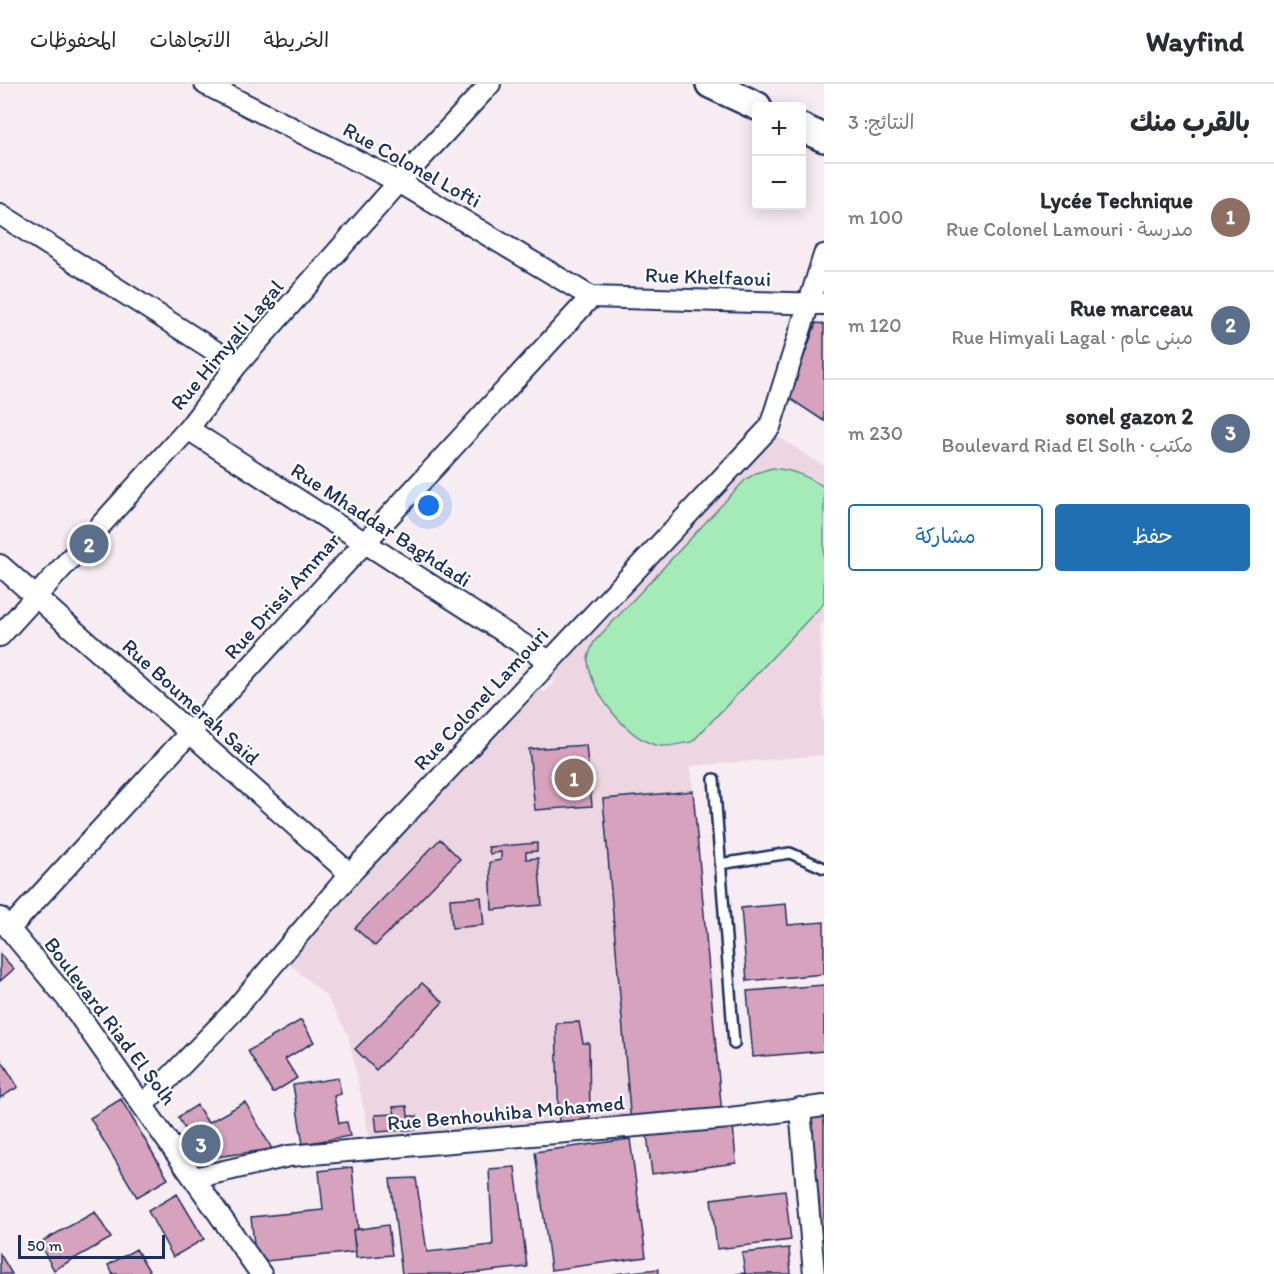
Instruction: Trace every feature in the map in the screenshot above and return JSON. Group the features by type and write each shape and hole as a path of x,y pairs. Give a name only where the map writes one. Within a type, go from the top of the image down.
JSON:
{"street":[{"name":"Rue Colonel Lofti","path":"205,84 399,182 591,297"},
{"name":"Rue Himyali Lagal","path":"0,636 188,429 237,365 399,182 490,84"},
{"path":"710,84 752,104"},
{"path":"806,130 824,138"},
{"path":"0,214 237,365"},
{"name":"Rue Colonel Lamouri","path":"144,1104 232,1013 350,874 770,427 817,304 824,255"},
{"name":"Rue Khelfaoui","path":"591,297 817,304"},
{"name":"Rue Drissi Ammar","path":"5,923 189,733 591,297"},
{"name":"Rue Mhaddar Baghdadi","path":"188,429 549,661"},
{"name":"Rue Boumerah Saïd","path":"0,565 350,874"},
{"name":"Boulevard Riad El Solh","path":"5,923 69,1001 144,1104 261,1274"},
{"name":"Rue Benhouhiba Mohamed","path":"194,1178 289,1156 730,1118 824,1106"},
{"path":"800,1108 814,1274"}],"lane":[{"path":"714,779 734,1044"},
{"path":"720,864 790,853 824,868"}],"shaded area":[{"path":"775,435 824,466 824,622 820,625 824,755 691,766 722,1115 371,1145 348,1034 326,996 286,961 539,689 544,693 555,681 547,673"}],"green space":[{"path":"772,468 800,474 824,487 824,603 692,742 660,746 648,742 624,725 603,699 590,672 589,653 594,642 745,480 756,473"}],"building":[{"path":"816,323 824,324 824,421 789,398"},
{"path":"586,745 592,806 535,810 529,749"},
{"path":"693,791 722,1115 631,1123 603,799"},
{"path":"440,839 460,859 375,946 355,928"},
{"path":"537,843 537,851 526,852 526,859 538,858 542,905 492,910 490,862 501,860 501,852 490,854 488,847"},
{"path":"481,897 484,925 452,928 450,899"},
{"path":"786,904 788,925 824,922 824,974 747,981 741,908"},
{"path":"0,954 14,969 0,981"},
{"path":"422,983 443,1002 376,1070 355,1049"},
{"path":"824,985 824,1051 753,1057 747,991"},
{"path":"301,1020 314,1042 285,1059 297,1078 273,1093 248,1051"},
{"path":"579,1022 583,1043 589,1043 590,1125 559,1128 556,1023"},
{"path":"0,1058 18,1087 0,1098"},
{"path":"338,1078 341,1094 334,1096 339,1123 347,1122 350,1136 303,1144 293,1085"},
{"path":"121,1099 168,1179 137,1197 90,1118"},
{"path":"245,1102 272,1149 202,1159 178,1117 197,1105 208,1123"},
{"path":"407,1106 408,1116 417,1116 418,1129 377,1132 375,1115 395,1114 393,1107"},
{"path":"824,1117 824,1240 817,1241 805,1119"},
{"path":"733,1124 736,1163 652,1174 647,1135"},
{"path":"630,1139 646,1257 551,1270 535,1152"},
{"path":"352,1167 358,1229 353,1230 356,1252 256,1262 251,1217 323,1210 319,1171"},
{"path":"515,1167 527,1267 463,1274 402,1274 390,1179 416,1178 427,1252 493,1245 489,1169"},
{"path":"785,1190 791,1240 717,1249 711,1199"},
{"path":"177,1194 204,1239 173,1257 148,1211"},
{"path":"95,1212 111,1238 54,1270 39,1243"},
{"path":"388,1225 392,1255 356,1258 353,1230"},
{"path":"789,1248 791,1274 735,1274 745,1273 742,1253"},
{"path":"136,1249 151,1274 113,1274 108,1265"},
{"path":"0,1254 12,1274 0,1274"},
{"path":"658,1269 659,1274 614,1274"}],"place":[{"name":"Rue marceau","path":"89,544"},
{"name":"Lycée Technique","path":"574,778"},
{"name":"sonel gazon 2","path":"201,1144"}]}
